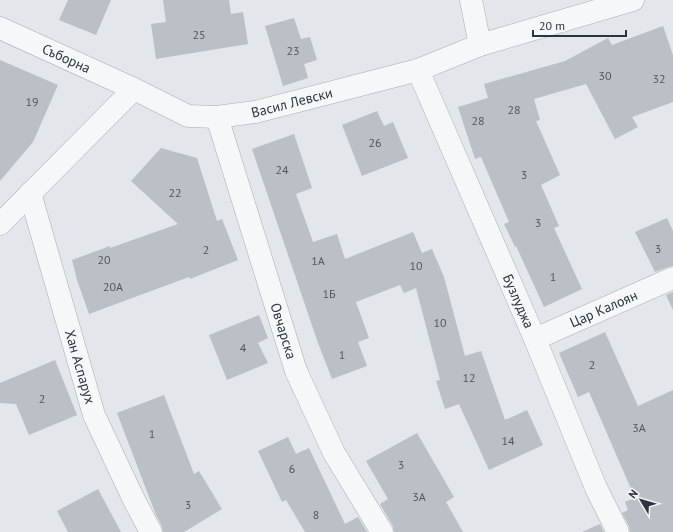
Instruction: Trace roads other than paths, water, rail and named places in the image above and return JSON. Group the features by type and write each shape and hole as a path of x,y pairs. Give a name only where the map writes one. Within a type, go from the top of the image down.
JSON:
{"street":[{"path":"472,0 480,45"},
{"name":"Васил Левски","path":"134,88 188,116 217,117 255,112 418,70 480,45 633,0"},
{"name":"Съборна","path":"0,28 134,88"},
{"name":"Бузлуджа","path":"418,70 535,339 596,488 618,532"},
{"path":"0,224 134,88"},
{"name":"Овчарска","path":"217,117 296,371 334,453 382,532"},
{"name":"Хан Аспарух","path":"30,193 94,415 134,500 151,532"},
{"name":"Цар Калоян","path":"535,339 673,278"}]}
